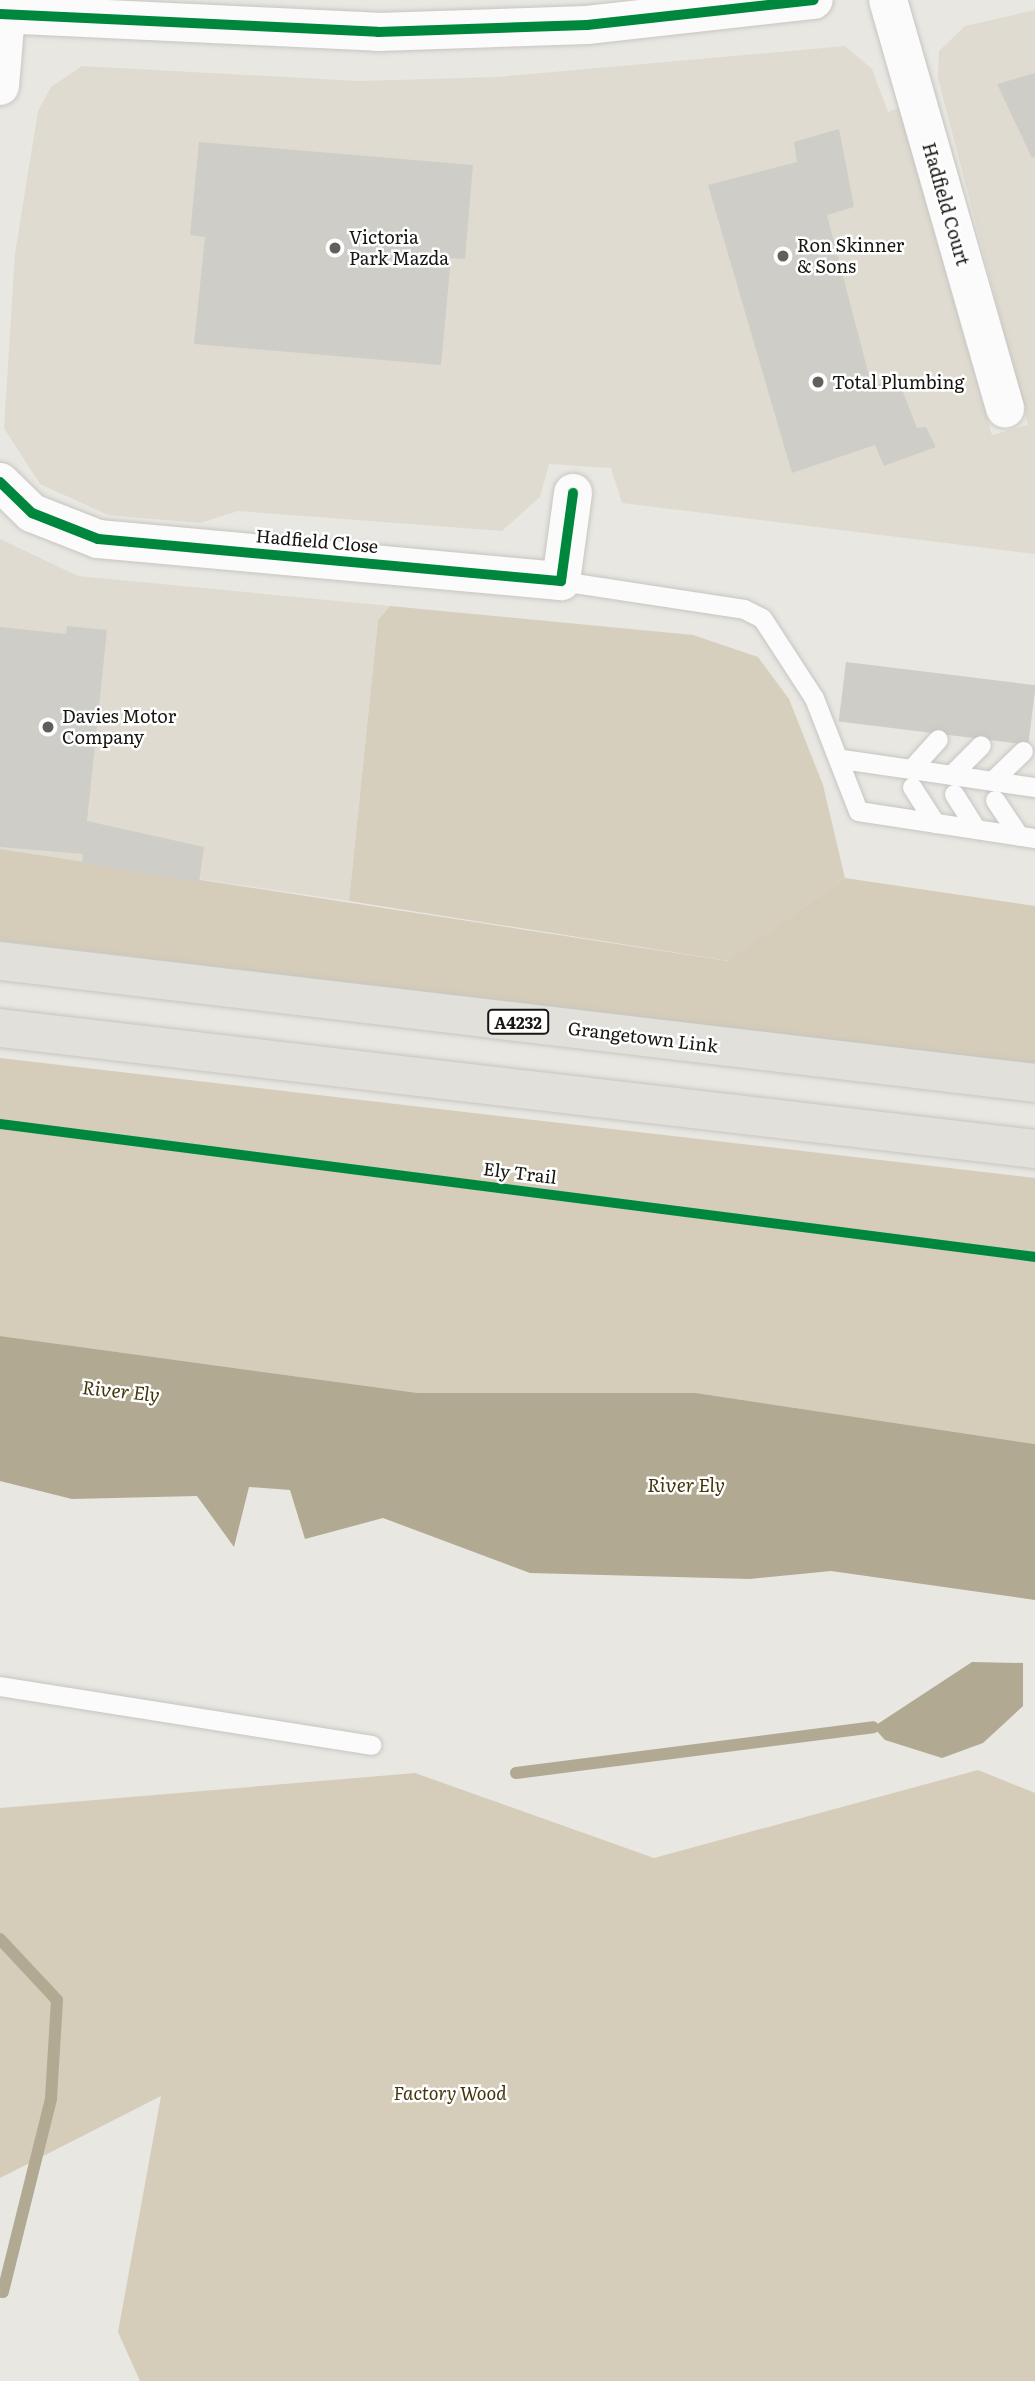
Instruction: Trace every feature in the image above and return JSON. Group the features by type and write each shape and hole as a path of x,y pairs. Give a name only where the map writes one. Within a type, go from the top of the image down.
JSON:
{"main road":[{"name":"Grangetown Link","path":"0,961 1035,1083"},
{"path":"0,1028 1035,1149"}],"street":[{"path":"0,86 3,14 410,16 587,25 814,0"},
{"name":"Hadfield Court","path":"888,0 1005,409"},
{"name":"Hadfield Close","path":"0,482 32,513 98,539 561,581"},
{"path":"561,581 573,493"}],"lane":[{"path":"561,581 744,609 762,618 814,698 842,759 858,811 1027,837"},
{"path":"911,778 938,739"},
{"path":"952,784 981,745"},
{"path":"993,790 1023,751"},
{"path":"842,759 911,778 993,790 1035,787"},
{"path":"911,778 936,823"},
{"path":"952,784 976,829"},
{"path":"993,790 1027,837"},
{"path":"0,1686 371,1745"}],"shaded area":[{"path":"1035,10 1035,554 622,503 611,468 549,464 540,497 502,531 238,511 200,523 108,515 40,484 4,428 15,253 38,111 51,87 82,66 358,81 498,77 845,46 872,69 888,112 899,108 992,435 1028,425 938,78 939,51 965,26"},
{"path":"0,539 78,576 390,606 378,620 349,901 0,850"},
{"path":"390,606 693,635 758,657 789,699 823,785 845,878 729,961 349,901 378,620"}],"green space":[{"path":"0,849 728,961 845,878 1035,906 1035,1064 0,941"},
{"path":"0,1058 1035,1178 1035,1444 696,1393 418,1393 0,1336"},
{"name":"Factory Wood","path":"978,1770 1035,1793 1035,2381 140,2381 118,2332 161,2096 0,2178 0,1808 415,1773 654,1858"}],"water":[{"name":"River Ely","path":"0,1336 418,1393 696,1393 1035,1444 1035,1600 831,1571 750,1579 530,1573 383,1518 305,1539 290,1490 249,1487 234,1547 197,1496 72,1499 0,1481"},
{"path":"972,1662 1023,1663 1023,1706 983,1743 942,1758 885,1740 873,1727"}],"building":[{"path":"1035,73 1035,156 1032,158 997,84"},
{"path":"839,129 854,207 827,215 872,387 897,377 917,428 926,427 936,447 884,466 875,445 792,473 708,185 797,162 794,142"},
{"name":"Victoria Park Mazda","path":"199,142 473,165 465,259 451,258 441,365 194,344 205,237 190,235"},
{"name":"Davies Motor Company","path":"67,626 107,630 87,821 204,847 199,883 82,863 83,854 0,847 0,627 66,634"},
{"path":"846,662 1035,685 1028,745 839,722"}],"waterway":[{"path":"516,1773 873,1727"},
{"path":"0,1939 57,2000 51,2099 3,2292"}],"cycle path":[{"path":"0,14 378,32 587,25 814,0"},
{"path":"0,482 32,513 98,539 561,581 573,493"},
{"name":"Ely Trail","path":"0,1124 1035,1257"}],"place":[{"name":"Victoria Park Mazda","path":"335,248"},
{"name":"Ron Skinner & Sons","path":"783,256"},
{"name":"Total Plumbing","path":"818,382"},
{"name":"Davies Motor Company","path":"48,727"}]}
